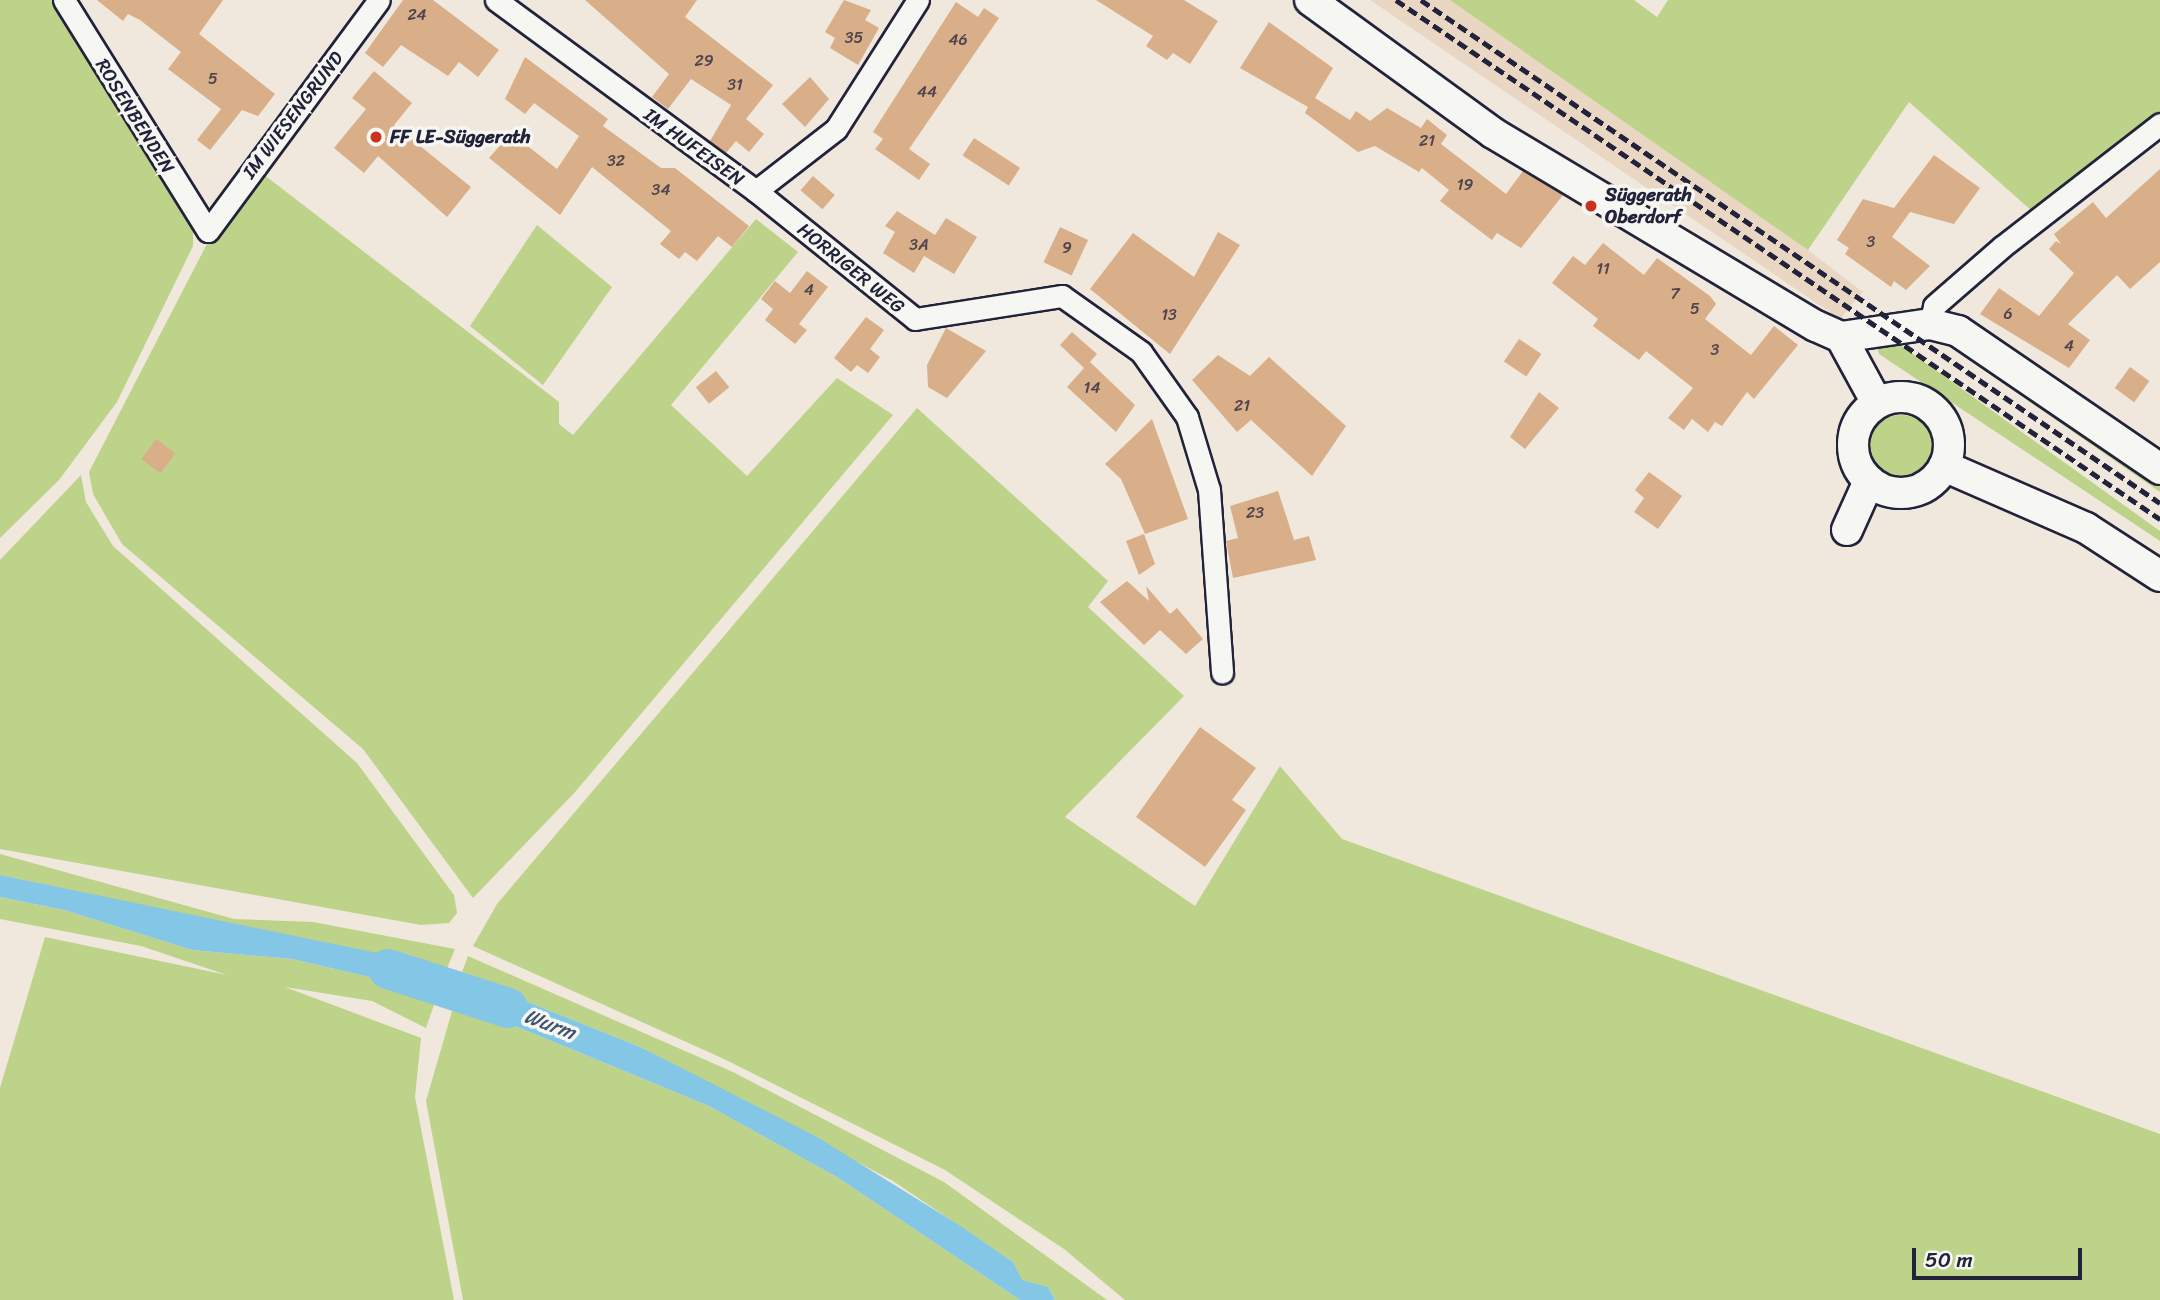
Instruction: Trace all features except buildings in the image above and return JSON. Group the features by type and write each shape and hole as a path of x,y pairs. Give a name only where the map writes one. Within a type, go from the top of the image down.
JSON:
{"main road":[{"path":"1310,0 1493,133 1853,336 1930,324 1958,331 2160,469"},
{"path":"1853,336 1877,403"},
{"path":"1847,530 1869,481 1853,441 1860,418 1877,403 1905,397 1931,407 1947,430 1944,467 1932,482 1905,493 1869,481"},
{"path":"1944,467 2086,528 2160,576"}],"street":[{"name":"ROSENBENDEN","path":"64,0 208,231"},
{"name":"IM WIESENGRUND","path":"208,231 379,0"},
{"name":"IM HUFEISEN","path":"496,0 756,191 836,129 918,0"},
{"path":"1930,324 1934,306 2095,169 2160,124"},
{"name":"HORRIGER WEG","path":"756,191 915,319 1062,296 1141,352 1187,417 1209,490 1222,673"}],"shaded area":[{"path":"1370,0 1450,0 1719,182 1863,292 1840,319"}],"green space":[{"path":"0,0 55,0 193,223 193,246 117,402 59,480 0,538"},
{"path":"1450,0 1634,0 1657,17 1668,0 2160,0 2160,111 2033,212 1909,102 1808,250"},
{"path":"263,174 559,402 559,424 573,435 756,219 798,252 671,405 747,476 837,378 893,415 576,791 473,898 363,749 122,544 93,494 89,472 211,236"},
{"path":"537,225 612,287 543,385 470,326"},
{"path":"1933,335 1943,335 2160,479 2160,492"},
{"path":"1895,341 2160,531 2160,541 1879,354 1876,345"},
{"path":"917,408 1108,581 1088,607 1184,696 1065,817 1195,906 1280,766 1342,839 2160,1134 2160,1300 1125,1300 1064,1249 945,1170 724,1059 473,946 497,904"},
{"path":"1901,415 1919,421 1927,429 1933,447 1927,465 1919,473 1901,479 1883,473 1875,465 1869,447 1875,429 1883,421"},
{"path":"81,475 86,502 113,546 357,763 454,895 457,913 449,923 421,925 0,849 0,560"},
{"path":"0,854 234,919 313,922 455,949 446,971 0,875"},
{"path":"0,897 64,910 192,950 292,959 438,993 426,1028 372,1001 285,987 421,1038 415,1097 454,1300 0,1300 0,1088 45,937 227,975 141,946 0,919"},
{"path":"468,956 733,1072 944,1182 1107,1300 1055,1300 1048,1287 1021,1280 1013,1262 893,1181 640,1047 461,975"},
{"path":"455,1001 709,1106 837,1177 1020,1300 463,1300 426,1101"}],"water":[{"path":"0,875 411,960 446,971 438,993 292,959 192,950 64,910 0,897"},
{"path":"461,975 640,1047 817,1137 959,1225 1013,1262 1022,1280 1048,1287 1055,1300 1020,1300 837,1177 709,1106 455,1001"}],"waterway":[{"name":"Wurm","path":"388,969 508,1008"}],"railway":[{"path":"1396,0 2160,519"},
{"path":"1421,0 2160,503"}],"place":[{"name":"FF LE-Süggerath","path":"376,137"},
{"name":"Süggerath Oberdorf","path":"1591,206"}]}
